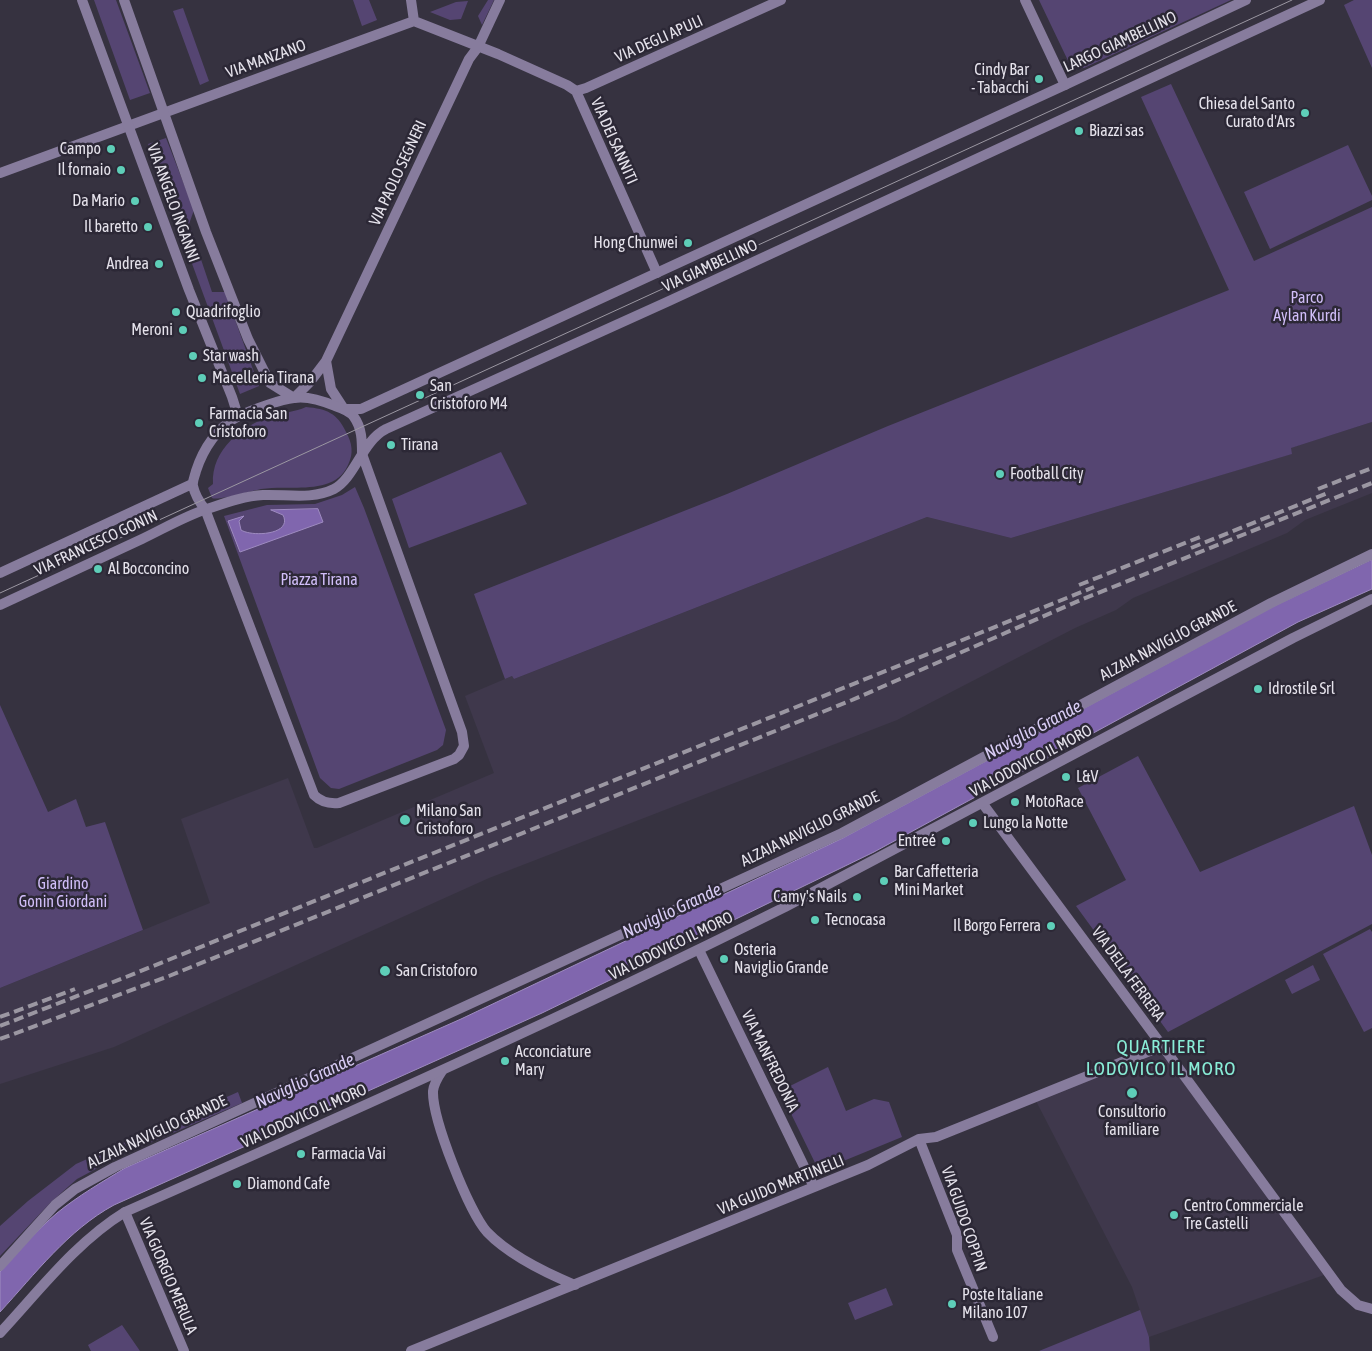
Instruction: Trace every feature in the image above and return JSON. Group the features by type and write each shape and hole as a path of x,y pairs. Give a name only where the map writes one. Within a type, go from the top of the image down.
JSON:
{"street":[{"name":"VIA ANGELO INGANNI","path":"82,0 189,290 238,416"},
{"name":"VIA ANGELO INGANNI","path":"124,0 228,291 248,339 270,383 294,398"},
{"path":"411,0 414,21"},
{"name":"VIA PAOLO SEGNERI","path":"294,398 310,382 326,361 469,59 478,47 500,0"},
{"name":"VIA DEGLI APULI","path":"576,91 781,0"},
{"name":"LARGO GIAMBELLINO","path":"1025,0 1065,85 1246,0"},
{"name":"VIA GIAMBELLINO","path":"362,454 380,432 386,429 669,301 1320,0"},
{"name":"VIA MANZANO","path":"0,173 414,21"},
{"name":"VIA DEI SANNITI","path":"414,21 559,81 576,91 657,273"},
{"name":"VIA GIAMBELLINO","path":"344,410 364,407 1065,85"},
{"path":"326,361 331,389 344,410"},
{"path":"294,398 319,401 344,410 352,414 358,425 362,454 446,686 462,732 464,746 459,755 454,759 339,803 326,803 318,800 314,795 205,509 199,502 192,484 198,464 208,445 218,432 238,416 294,398"},
{"path":"205,509 255,496 323,493 335,488 345,480 362,454"},
{"name":"VIA FRANCESCO GONIN","path":"0,573 192,484"},
{"name":"VIA FRANCESCO GONIN","path":"0,604 205,509"},
{"name":"ALZAIA NAVIGLIO GRANDE","path":"0,1266 55,1204 75,1189 116,1167 842,833 1271,603 1372,554"},
{"name":"VIA LODOVICO IL MORO","path":"0,1333 72,1254 107,1223 126,1212 442,1071 699,950 983,804 1294,638 1372,599"},
{"name":"VIA DELLA FERRERA","path":"983,804 1341,1290 1358,1305 1372,1309"},
{"name":"VIA MANFREDONIA","path":"699,950 814,1186"},
{"name":"VIA GUIDO MARTINELLI","path":"411,1351 868,1165 919,1139 936,1137 1162,1046"},
{"path":"442,1071 436,1079 434,1087 434,1102 438,1122 475,1216 488,1232 510,1250 549,1274 575,1285"},
{"path":"418,1081 430,1082 434,1087"},
{"name":"VIA GUIDO COPPIN","path":"919,1139 957,1234 957,1250 993,1337"},
{"name":"VIA GIORGIO MERULA","path":"126,1212 184,1351"}],"shaded area":[{"path":"1372,422 1372,493 1305,520 1287,533 1133,598 1116,610 1075,628 897,720 489,878 114,1047 0,1084 0,988 210,903 181,819 288,778 314,848 317,848 494,773 465,696 512,676 514,679 927,517 1011,538 1291,454 1290,448"},
{"path":"318,509 323,522 240,552 228,521 244,516 239,521 241,530 262,534 270,533 282,527 285,522 283,515 271,510"},
{"path":"1372,560 1372,589 1298,622 874,852 542,1013 114,1205 97,1215 67,1240 0,1312 0,1272 34,1234 57,1213 125,1168 461,1019 843,838 1272,607"},
{"path":"1158,1048 1324,1275 1149,1337 1132,1287 1035,1099"}],"green space":[{"path":"94,0 116,0 150,93 130,100"},
{"path":"353,0 369,0 377,20 362,26"},
{"path":"488,0 494,0 482,25 478,16"},
{"path":"1039,0 1231,0 1084,68 1072,69"},
{"path":"1354,0 1372,0 1372,68 1344,5"},
{"path":"468,1 461,19 450,20 430,12 456,2"},
{"path":"183,8 209,81 200,85 173,11"},
{"name":"Football City","path":"1171,84 1254,261 1372,207 1372,422 1291,448 1292,454 1011,538 927,517 514,679 512,676 505,679 474,594 727,494 888,426 1229,290 1141,97"},
{"path":"166,138 194,210 189,224 212,292 225,292 259,386 240,394 148,144"},
{"path":"1348,145 1372,196 1372,200 1270,249 1244,192"},
{"path":"306,407 331,413 343,426 350,440 352,452 350,461 341,475 332,482 322,485 261,489 228,497 212,498 208,488 213,484 217,460 230,441 261,420"},
{"path":"501,452 527,504 409,548 392,499"},
{"name":"Piazza Tirana","path":"355,487 446,730 443,745 437,750 339,789 331,788 320,778 224,516 267,505 315,504 342,495"},
{"name":"Giardino Gonin Giordani","path":"0,705 48,812 76,799 86,827 105,822 143,930 0,988"},
{"path":"1138,756 1200,872 1354,806 1372,855 1372,924 1168,1032 1076,906 1126,880 1078,788"},
{"path":"1370,929 1372,932 1372,1028 1364,1032 1323,954"},
{"path":"1313,965 1320,980 1292,994 1285,980"},
{"path":"828,1067 846,1111 874,1099 889,1102 902,1137 819,1171 780,1091"},
{"path":"238,1092 242,1103 122,1155 77,1179 51,1202 0,1256 0,1226 28,1201 76,1164"},
{"path":"886,1288 893,1305 855,1320 848,1303"},
{"path":"1140,1310 1149,1337 1150,1351 1039,1351"},
{"path":"122,1325 140,1351 91,1351 88,1345"}],"tram line":[{"path":"0,593 1292,0"}],"railway":[{"path":"1318,489 1372,468"},
{"path":"0,1039 169,976 852,700 1083,599 1372,483"},
{"path":"1191,548 1330,492"},
{"path":"1079,585 1200,537"},
{"path":"0,1026 1094,587"},
{"path":"0,1017 75,989"}],"place":[{"name":"Cindy Bar - Tabacchi","path":"1039,79"},
{"name":"Chiesa del Santo Curato d'Ars","path":"1305,113"},
{"name":"Biazzi sas","path":"1079,131"},
{"name":"Campo","path":"111,149"},
{"name":"Il fornaio","path":"121,170"},
{"name":"Da Mario","path":"135,201"},
{"name":"Il baretto","path":"148,227"},
{"name":"Hong Chunwei","path":"688,243"},
{"name":"Andrea","path":"159,264"},
{"name":"Quadrifoglio","path":"176,312"},
{"name":"Meroni","path":"183,330"},
{"name":"Star wash","path":"193,356"},
{"name":"Macelleria Tirana","path":"202,378"},
{"name":"San Cristoforo M4","path":"420,395"},
{"name":"Farmacia San Cristoforo","path":"199,423"},
{"name":"Tirana","path":"391,445"},
{"name":"Football City","path":"1000,474"},
{"name":"Al Bocconcino","path":"98,569"},
{"name":"Idrostile Srl","path":"1258,689"},
{"name":"L&V","path":"1066,777"},
{"name":"MotoRace","path":"1015,802"},
{"name":"Milano San Cristoforo","path":"405,820"},
{"name":"Lungo la Notte","path":"973,823"},
{"name":"Entreé","path":"946,841"},
{"name":"Bar Caffetteria Mini Market","path":"884,881"},
{"name":"Camy's Nails","path":"857,897"},
{"name":"Tecnocasa","path":"815,920"},
{"name":"Il Borgo Ferrera","path":"1051,926"},
{"name":"Osteria Naviglio Grande","path":"724,959"},
{"name":"San Cristoforo","path":"385,971"},
{"name":"Acconciature Mary","path":"505,1061"},
{"name":"Consultorio familiare","path":"1132,1093"},
{"name":"Farmacia Vai","path":"301,1154"},
{"name":"Diamond Cafe","path":"237,1184"},
{"name":"Centro Commerciale Tre Castelli","path":"1174,1215"},
{"name":"Poste Italiane Milano 107","path":"952,1304"}],"district":[{"name":"QUARTIERE LODOVICO IL MORO","path":"1161,1058"}],"park label":[{"name":"Parco Aylan Kurdi","path":"1307,307"}],"water label":[{"name":"Naviglio Grande","path":"1033,730"},
{"name":"Naviglio Grande","path":"672,911"},
{"name":"Naviglio Grande","path":"305,1081"}]}
